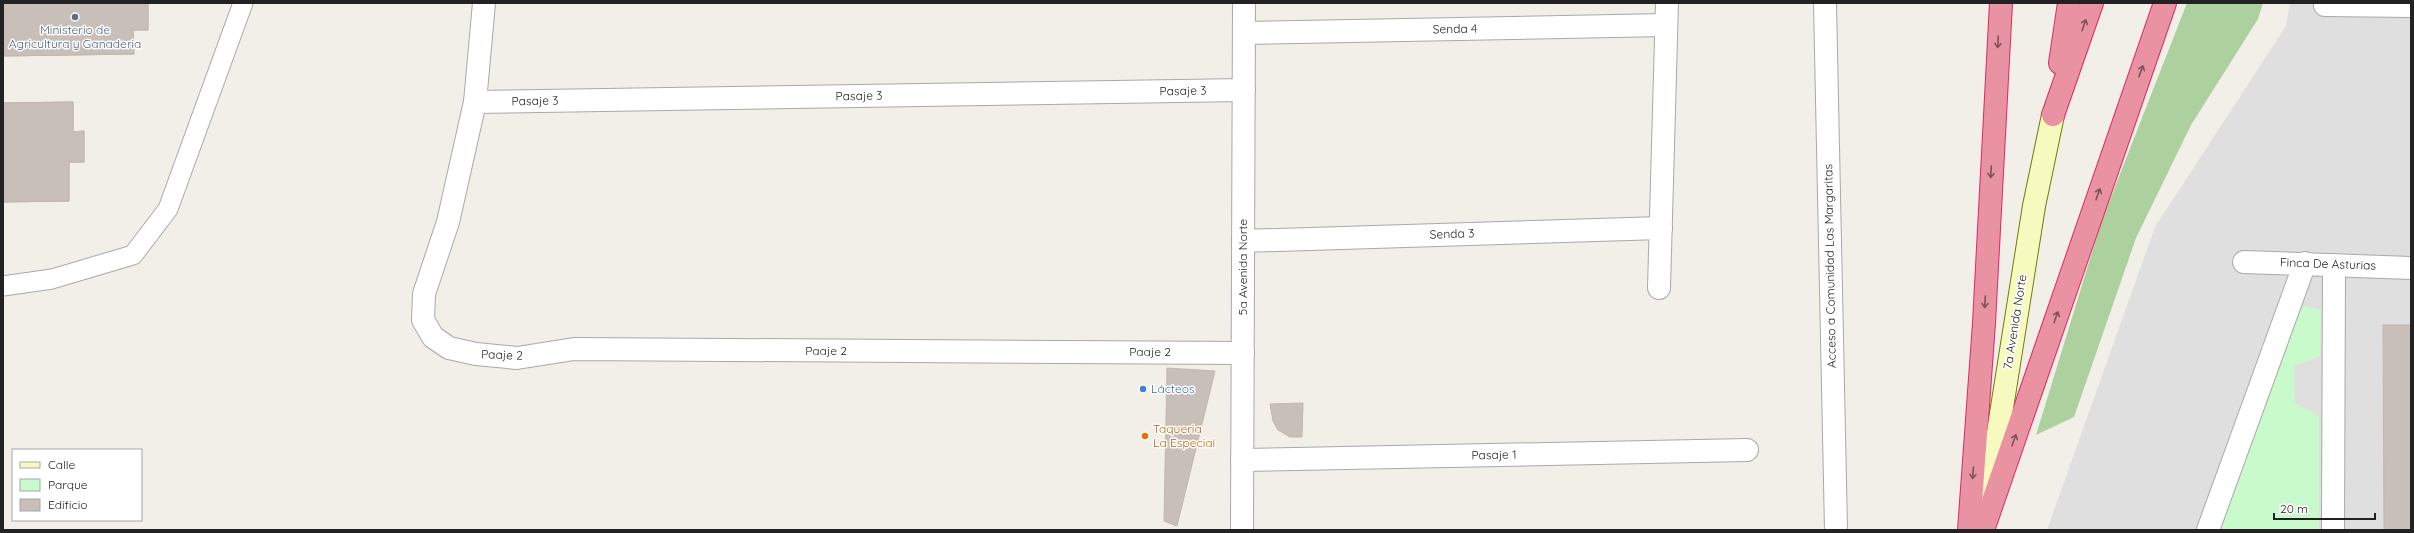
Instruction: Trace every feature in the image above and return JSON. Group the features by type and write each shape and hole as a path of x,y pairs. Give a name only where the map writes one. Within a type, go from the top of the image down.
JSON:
{"highway":[{"path":"1969,530 1984,323 2001,3"},
{"path":"2053,115 2069,3"},
{"path":"2053,115 2092,3"},
{"path":"1982,530 2165,3"}],"main road":[{"name":"7a Avenida Norte","path":"1982,530 2034,206 2053,115"}],"street":[{"path":"475,102 484,3"},
{"name":"5a Avenida Norte","path":"1242,530 1244,3"},
{"path":"1659,288 1667,3"},
{"name":"Acceso a Comunidad Las Margaritas","path":"1825,3 1836,530"},
{"path":"2325,5 2411,6"},
{"name":"Senda 4","path":"1244,33 1666,25"},
{"name":"Pasaje 3","path":"475,102 1244,90"},
{"name":"Paaje 2","path":"475,102 448,222 424,294 423,320 433,336 449,348 476,354 517,358 574,350 1243,353"},
{"name":"Senda 3","path":"1243,241 1661,228"},
{"name":"Finca De Asturias","path":"2244,262 2334,264 2411,268"},
{"path":"2208,530 2305,263"},
{"path":"2332,530 2334,264"},
{"name":"Pasaje 1","path":"1242,460 1747,450"}],"lane":[{"path":"3,286 52,280 133,255 168,210 243,3"}],"shaded area":[{"path":"2290,3 2411,3 2411,530 2047,530 2155,227 2286,26"}],"green space":[{"path":"2187,3 2263,3 2258,19 2191,125 2136,238 2074,417 2036,435 2102,220"},
{"path":"2302,306 2321,310 2320,356 2294,366 2295,403 2319,416 2319,530 2219,530"}],"building":[{"name":"Ministerio de Agricultura y Ganaderia","path":"3,3 148,3 148,30 133,30 134,54 3,56"},
{"name":"Ministerio de Agricultura y Ganaderia","path":"3,3 148,3 148,30 133,30 134,54 3,56"},
{"path":"73,102 73,132 84,131 84,162 69,162 69,201 3,202 3,103"},
{"path":"73,102 73,132 84,131 84,162 69,162 69,201 3,202 3,103"},
{"path":"2383,325 2411,325 2411,530 2384,530"},
{"path":"1167,368 1215,371 1177,526 1164,521"},
{"path":"1303,403 1302,437 1290,437 1278,430 1273,421 1270,404"}],"place":[{"name":"Ministerio de Agricultura y Ganaderia","path":"75,17"},
{"name":"Lácteos","path":"1143,389"},
{"name":"Taqueria La Especial","path":"1145,436"}]}
